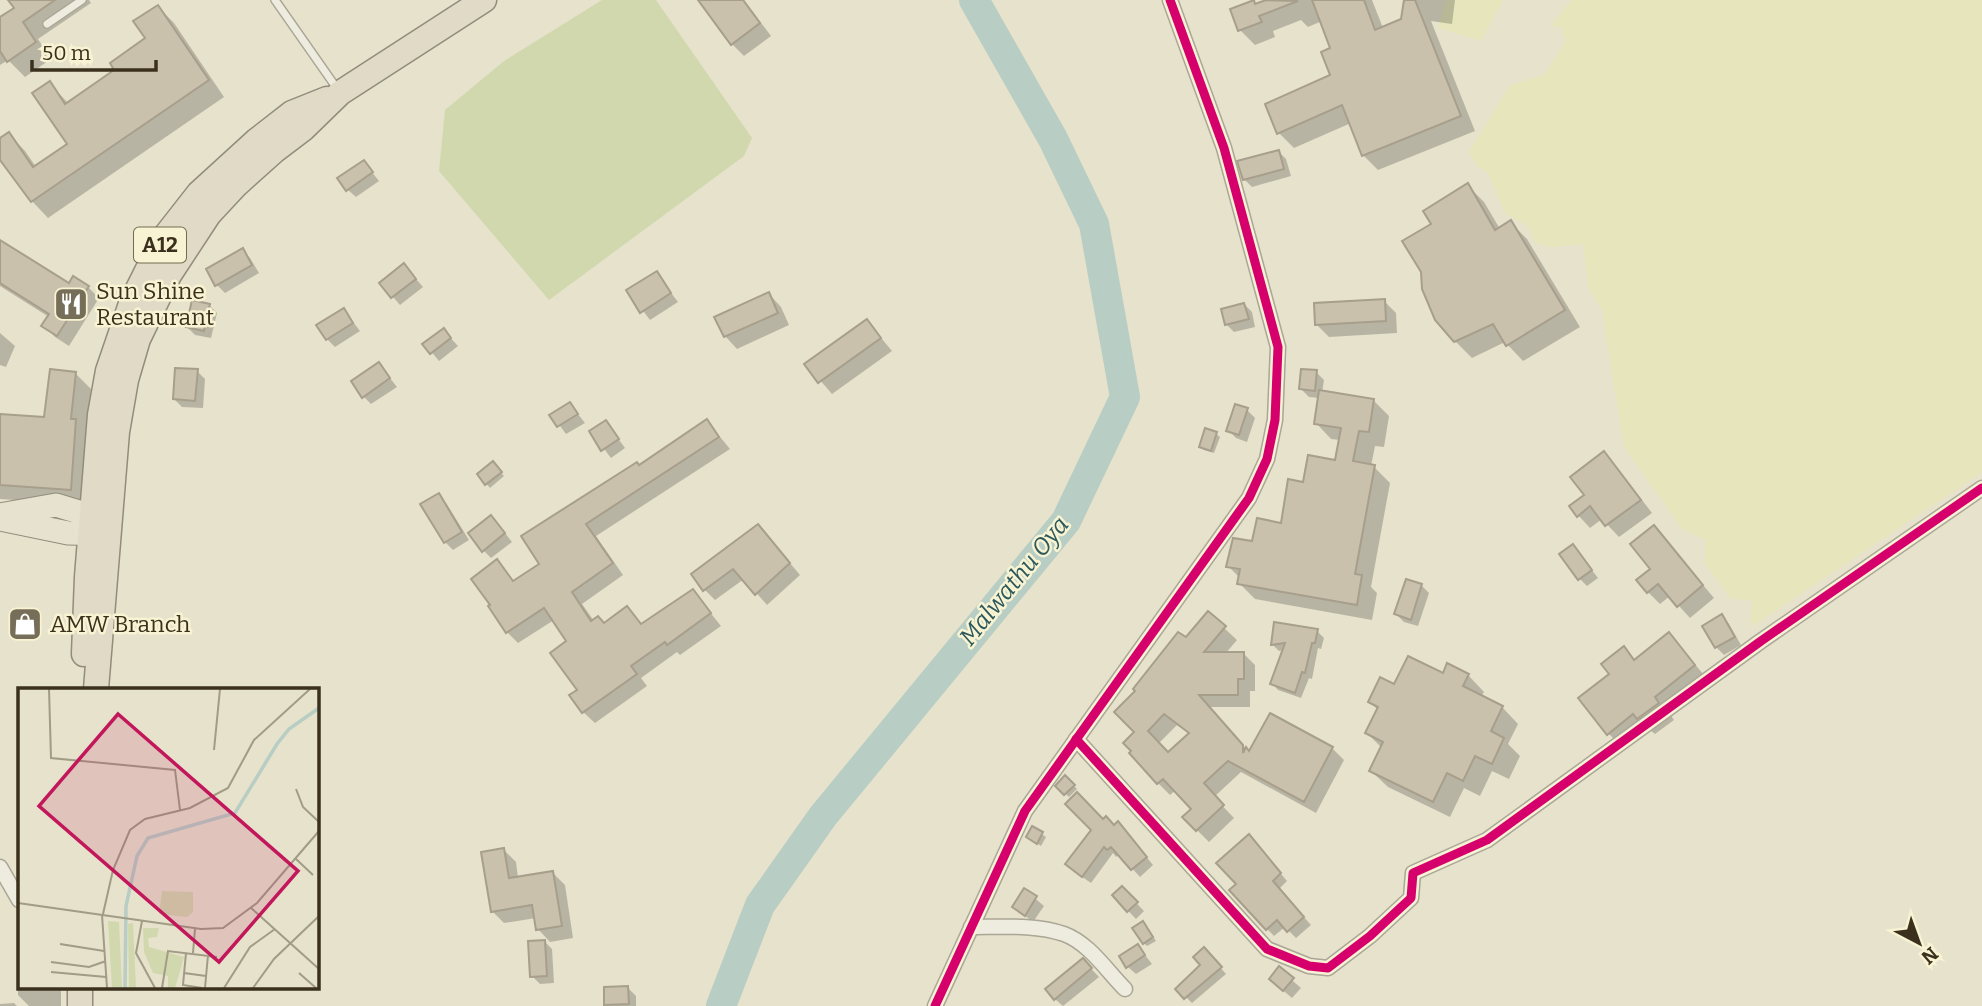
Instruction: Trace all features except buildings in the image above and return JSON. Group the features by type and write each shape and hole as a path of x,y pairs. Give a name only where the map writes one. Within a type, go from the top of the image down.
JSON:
{"highway":[{"name":"A12","path":"83,688 87,577 101,525 126,380 138,339 169,275 187,245 218,204 340,93 484,0"},
{"name":"A12","path":"96,688 101,525 95,475 100,415 108,371 132,301 163,239 199,193 256,141 292,113 340,93"},
{"path":"80,988 80,1006"}],"main road":[{"path":"0,517 56,505 75,495 95,475"},
{"path":"56,505 101,525"},
{"path":"0,517 52,530 101,525"},
{"path":"52,530 73,548 87,577"}],"street":[{"path":"935,1006 1025,811 1249,498 1267,459 1275,420 1278,347 1224,148 1170,0"},
{"path":"1076,739 1267,949 1309,966 1328,968 1370,936 1411,898 1413,873 1487,840 1761,641 1982,488"},
{"path":"0,867 18,898"},
{"path":"971,928 1018,926 1064,934 1085,947 1125,989"}],"lane":[{"path":"47,24 82,0"},
{"path":"275,0 340,93"}],"shaded area":[{"path":"1446,0 1503,0 1481,41 1438,28"},
{"path":"1572,0 1982,0 1982,472 1753,626 1750,620 1752,601 1730,598 1705,563 1705,540 1682,529 1624,447 1602,311 1588,287 1583,244 1552,247 1535,243 1529,227 1506,214 1487,172 1477,166 1469,152 1509,86 1545,74 1566,41 1561,27 1550,26"}],"green space":[{"path":"602,0 656,0 752,138 744,156 549,300 439,171 445,110 504,61"}],"waterway":[{"name":"Malwathu Oya","path":"721,1006 760,905 823,816 1066,521 1125,397 1094,224 1053,139 974,0"}],"cycle path":[{"path":"935,1006 1025,811 1249,498 1267,459 1275,420 1278,347 1224,148 1170,0"},
{"path":"1076,739 1267,949 1309,966 1328,968 1370,936 1411,898 1413,873 1487,840 1761,641 1982,488"}],"place":[{"name":"Sun Shine Restaurant","path":"71,304"},
{"name":"AMW Branch","path":"25,624"}]}
